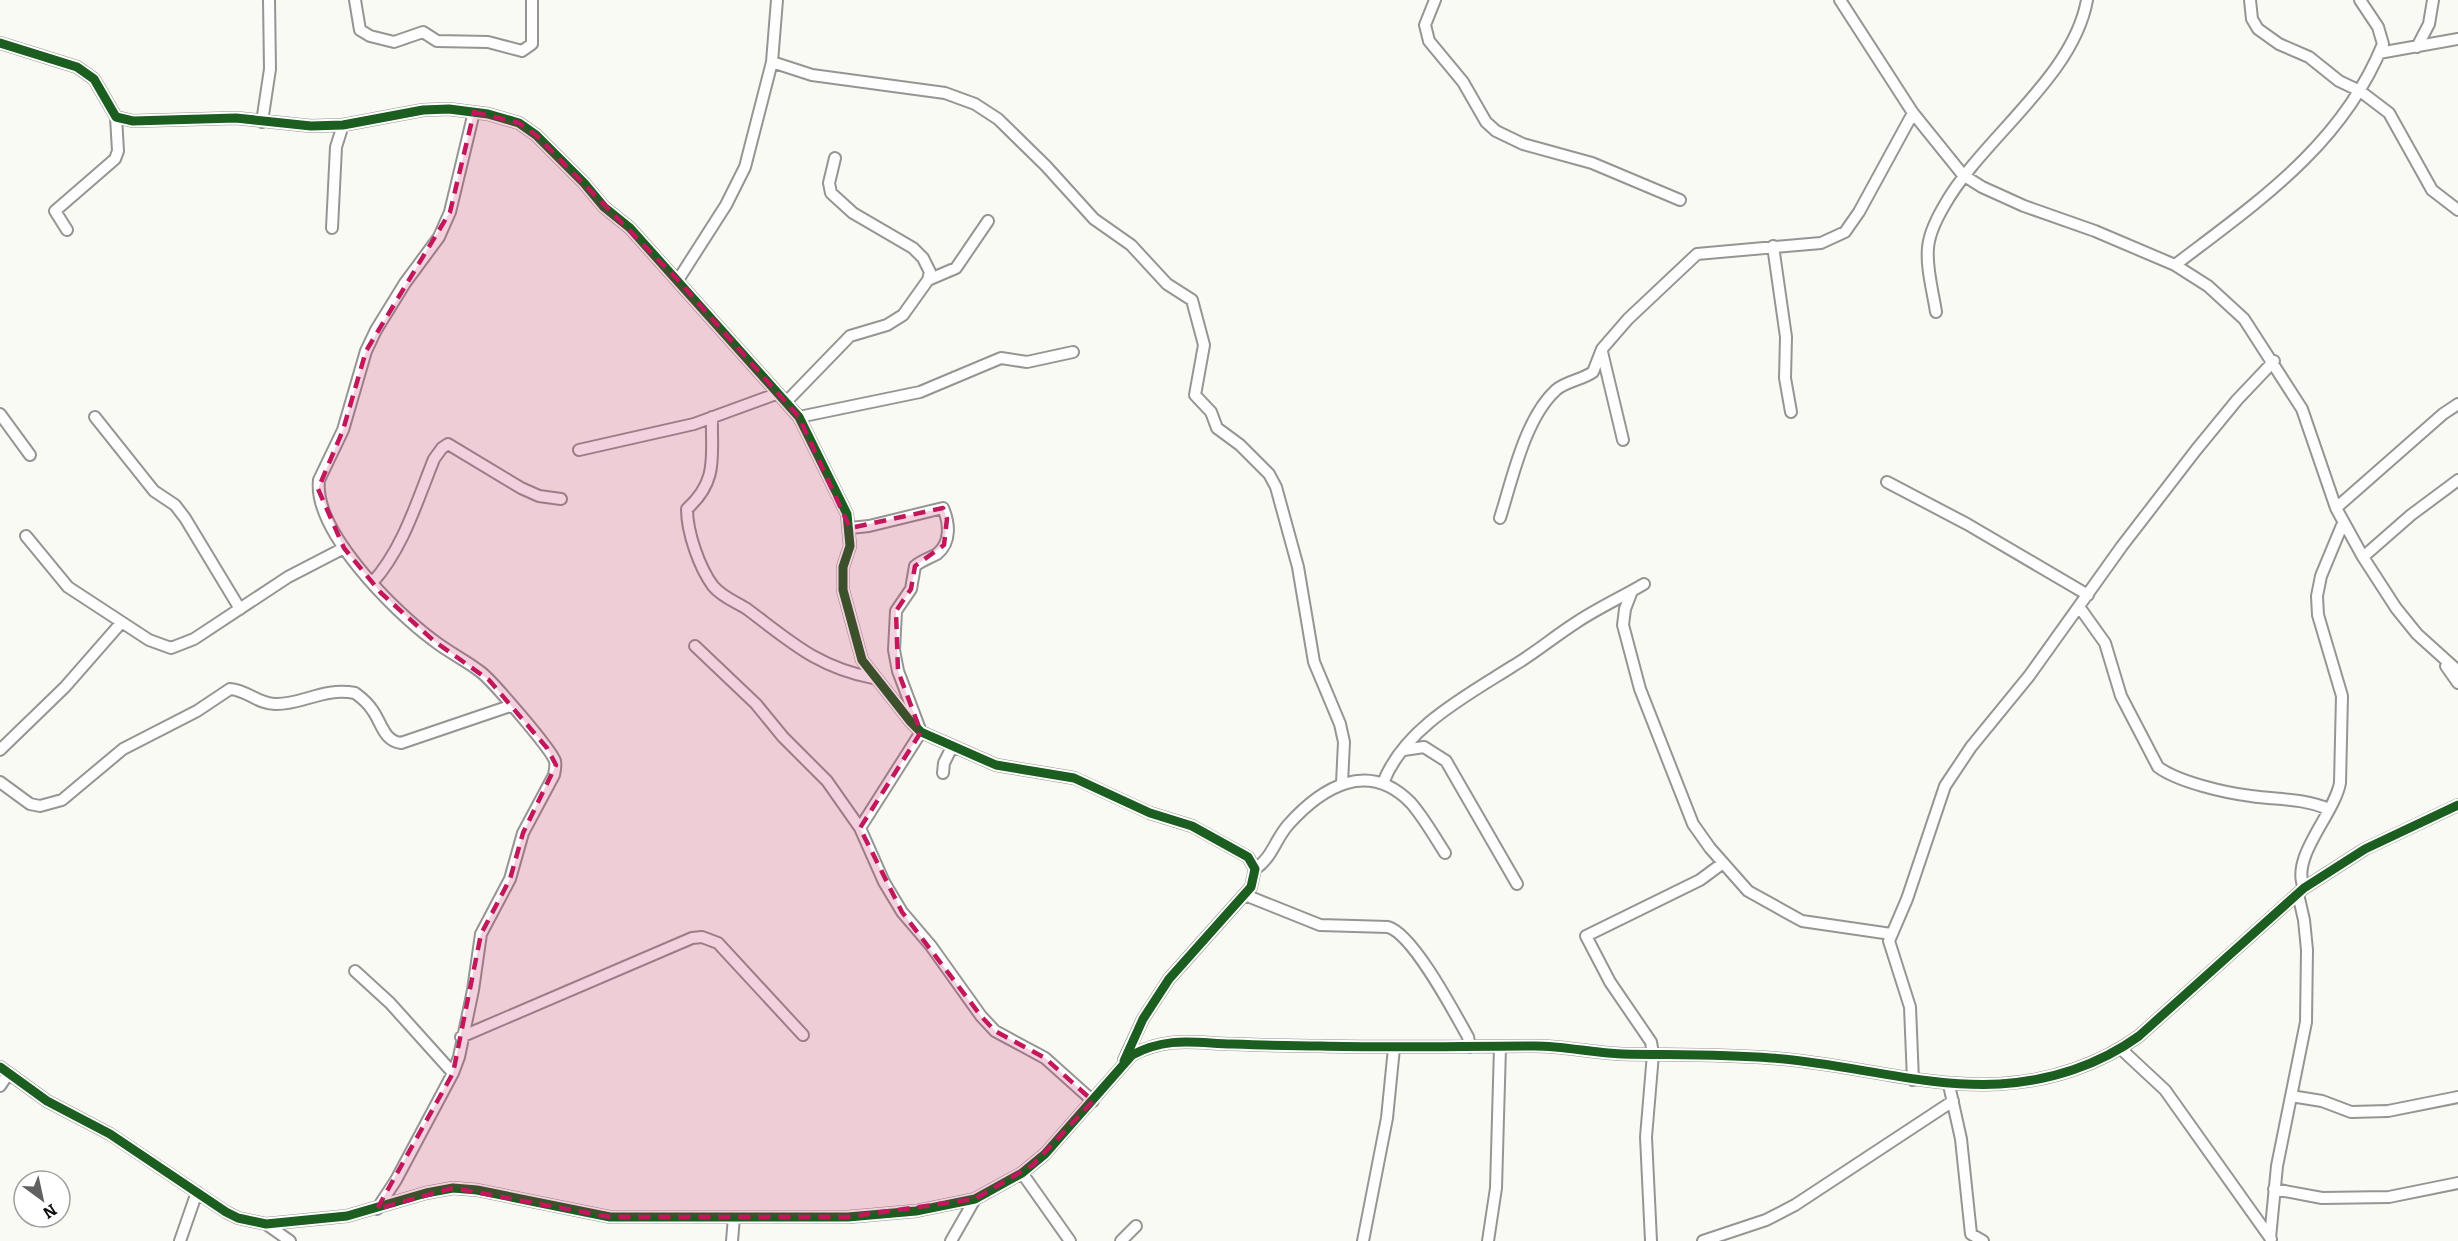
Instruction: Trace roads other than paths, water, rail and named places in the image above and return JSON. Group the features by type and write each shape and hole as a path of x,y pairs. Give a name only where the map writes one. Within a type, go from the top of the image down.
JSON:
{"street":[{"path":"262,122 270,69 269,0"},
{"path":"354,0 360,30 370,36 394,42 423,32 437,41 488,42 522,51 532,44 532,0"},
{"path":"678,280 726,205 743,173 772,62 777,0"},
{"path":"1435,0 1425,25 1429,41 1462,82 1486,122 1496,131 1523,144 1592,163 1680,200"},
{"path":"1840,0 1913,113 1963,174 1982,187 2024,206 2096,231 2175,265 2195,277 2237,311 2274,361 2302,409 2343,523 2396,608 2416,634 2458,671"},
{"path":"1936,312 1928,248 1939,215 1963,174 2009,126 2062,58 2081,22 2087,0"},
{"path":"2250,0 2252,19 2258,29 2279,44 2300,51 2339,81 2360,91 2389,114 2432,190 2447,205 2458,210"},
{"path":"2175,265 2277,185 2330,135 2360,91 2383,44 2381,33 2360,0"},
{"path":"2416,47 2430,24 2433,0"},
{"path":"2379,53 2458,39"},
{"path":"0,43 77,67 89,74 116,117 118,152 115,159 65,200 55,212 67,230"},
{"path":"772,62 812,75 945,93 975,104 998,119 1046,166 1094,219 1131,244 1167,284 1192,300 1204,345 1195,395 1211,412 1217,428 1240,445 1269,474 1276,487 1300,577 1314,662 1340,724 1344,742 1342,783"},
{"path":"0,1086 4,1070 47,1101 110,1134 238,1218 266,1224 347,1216 426,1193 453,1188 477,1190 610,1217 848,1217 916,1211 975,1200 1022,1173 1045,1154 1093,1101 1124,1061 1143,1019 1169,979 1245,895 1254,879 1255,869 1243,853 1192,826 1150,813 1074,778 996,765 921,732 873,678 861,660 843,590 843,567 850,546 850,528 839,497 799,417 776,394 630,228 604,207 584,183 536,135 519,123 474,112 449,109 423,110 343,125 262,122 236,118 133,121 116,117"},
{"path":"377,1209 396,1180 453,1073 473,990 481,934 487,917 510,879 523,833 554,775 556,765 547,748 489,680 434,641 396,610 372,583 344,549 321,500 319,480 343,430 366,351 405,283 439,237 450,212 474,112"},
{"path":"1500,518 1519,457 1536,417 1547,399 1558,388 1593,372 1602,349 1629,319 1697,254 1821,243 1845,232 1859,212 1913,113"},
{"path":"332,228 336,147 343,125"},
{"path":"835,159 829,183 831,193 853,213 913,248 928,267 928,280"},
{"path":"786,402 850,336 887,325 903,315 928,280 956,268 988,221"},
{"path":"1773,246 1786,337 1785,378 1791,412"},
{"path":"1602,349 1623,440"},
{"path":"799,417 920,392 1001,358 1027,362 1073,352"},
{"path":"1913,1080 1912,1025 1905,989 1890,947 1891,934 1907,900 1945,786 1971,747 2080,608 2196,450 2237,400 2274,361"},
{"path":"579,450 655,434 776,394"},
{"path":"2336,508 2443,414 2458,404"},
{"path":"0,414 30,455"},
{"path":"96,417 154,491 175,506 185,518 240,609"},
{"path":"712,417 712,463 707,484 703,493 687,509 692,536 708,577 719,592 809,656 830,666 873,678"},
{"path":"372,583 383,571 398,545 434,459 448,444 521,488 539,496 561,499"},
{"path":"2364,557 2411,514 2458,480"},
{"path":"1887,482 1967,524 2088,595"},
{"path":"850,528 869,526 943,508 947,519 948,535 944,545 937,554 915,566 910,589 896,611 894,650 898,671 921,732"},
{"path":"2271,1240 2274,1189 2306,1022 2307,950 2299,874 2337,795 2340,783 2342,696 2318,615 2317,596 2321,576 2343,523"},
{"path":"26,536 68,587 161,646 175,648 194,639 288,577 344,549"},
{"path":"1383,783 1395,759 1465,694 1514,666 1578,621 1644,584"},
{"path":"1632,591 1625,609 1623,625 1640,689 1693,824 1748,891 1770,905 1802,921 1891,934"},
{"path":"2080,608 2102,636 2121,696 2158,767 2166,773 2195,783 2252,796 2312,802 2329,809"},
{"path":"0,750 65,687 122,622"},
{"path":"695,646 756,704 783,737 816,767 860,828 884,882 902,912 931,946 981,1016 995,1030 1045,1058 1093,1101"},
{"path":"2440,657 2458,683"},
{"path":"0,782 30,804 40,806 62,800 123,750 197,711 230,689 264,703 278,705 322,693 355,693 372,709 387,737 393,742 401,743 510,706"},
{"path":"860,828 921,732"},
{"path":"943,773 944,764 952,747"},
{"path":"1404,750 1424,747 1446,761 1517,884"},
{"path":"1255,869 1269,858 1289,824 1308,806 1342,783 1383,783 1409,802 1445,853"},
{"path":"1124,1061 1144,1049 1194,1040 1226,1044 1394,1048 1539,1046 1621,1054 1803,1061 1949,1085 1999,1084 2044,1077 2087,1065 2121,1049 2139,1036 2301,891 2365,849 2458,805"},
{"path":"1652,1241 1646,1137 1653,1054 1649,1036 1610,982 1586,936 1700,880 1723,863"},
{"path":"1245,895 1320,925 1388,927 1397,930 1428,968 1468,1037 1470,1047"},
{"path":"461,1037 692,939 702,937 718,943 803,1035"},
{"path":"355,971 390,1003 453,1073"},
{"path":"1488,1241 1496,1188 1500,1047"},
{"path":"1363,1241 1380,1160 1394,1048"},
{"path":"2121,1049 2165,1090 2271,1240"},
{"path":"1949,1085 1961,1139 1969,1238 1983,1241"},
{"path":"2291,1096 2322,1101 2351,1112 2388,1111 2458,1097"},
{"path":"1706,1241 1766,1220 1796,1205 1953,1101"},
{"path":"1022,1173 1070,1241"},
{"path":"2274,1189 2322,1198 2390,1197 2458,1183"},
{"path":"180,1241 197,1192"},
{"path":"951,1241 975,1200"},
{"path":"732,1241 734,1217"},
{"path":"266,1224 290,1241"},
{"path":"1121,1241 1136,1226"}]}
